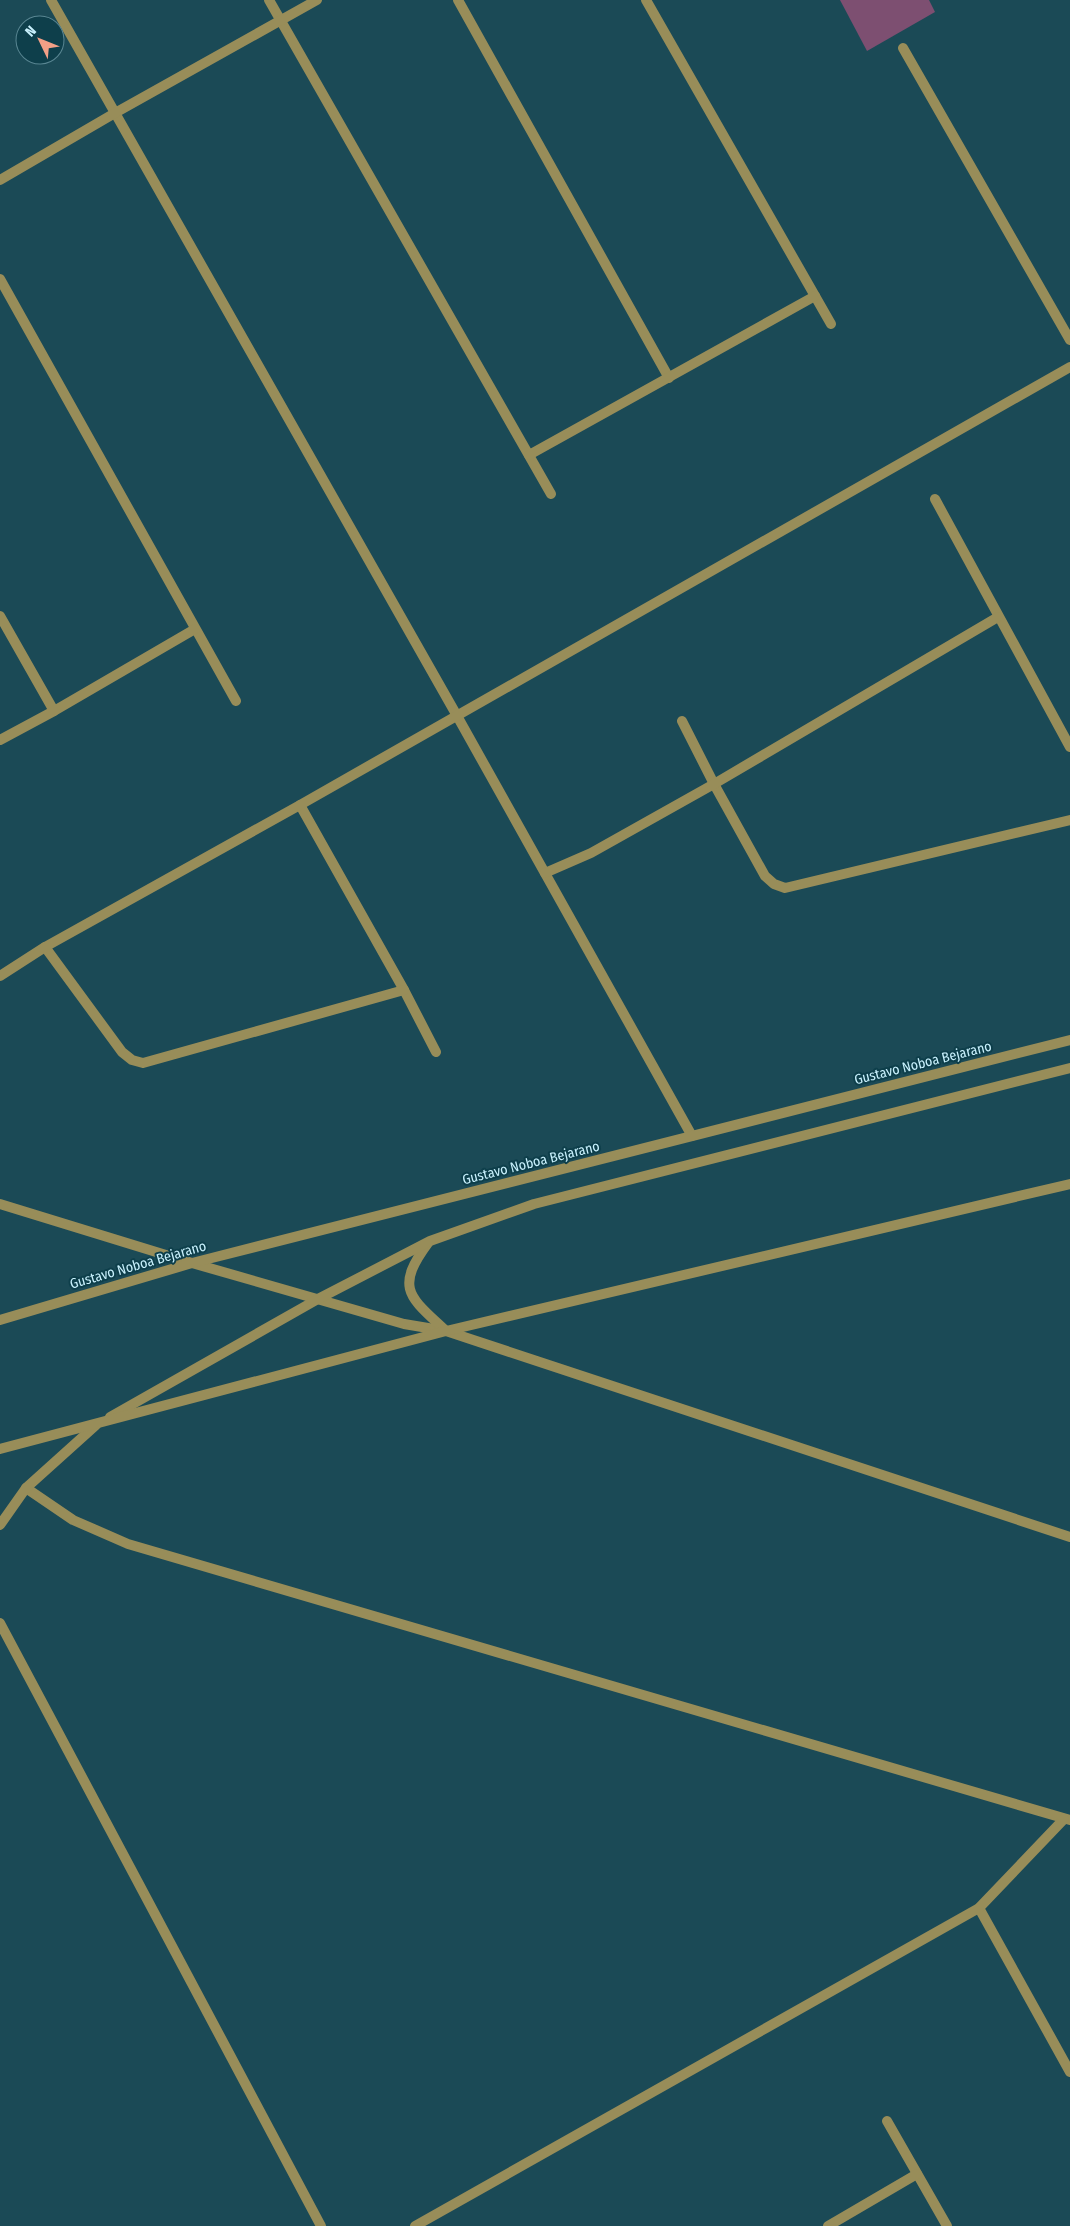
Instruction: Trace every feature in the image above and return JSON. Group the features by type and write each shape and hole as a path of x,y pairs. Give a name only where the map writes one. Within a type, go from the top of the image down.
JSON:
{"street":[{"path":"51,0 456,714 692,1136"},
{"path":"270,0 551,494"},
{"path":"0,180 317,0"},
{"path":"458,0 669,378"},
{"path":"646,0 831,324"},
{"path":"903,48 1070,340"},
{"path":"0,279 236,701"},
{"path":"529,455 815,296"},
{"path":"0,976 46,947 300,805 456,714 1070,367"},
{"path":"934,499 1070,746"},
{"path":"0,616 54,711"},
{"path":"545,873 591,853 714,784 998,617"},
{"path":"0,740 54,711 195,629"},
{"path":"682,721 714,784 765,876 774,884 785,888 1070,820"},
{"path":"300,805 404,990 436,1052"},
{"path":"46,947 122,1052 132,1060 143,1063 404,990"},
{"name":"Gustavo Noboa Bejarano","path":"0,1320 192,1263 1070,1040"},
{"path":"0,1525 26,1488 96,1425 318,1299 430,1241 534,1204 1070,1068"},
{"path":"0,1449 446,1332 1070,1184"},
{"path":"0,1204 192,1263 404,1324 446,1332 1070,1537"},
{"path":"430,1241 414,1262 408,1280 410,1292 419,1306 446,1332"},
{"path":"26,1488 73,1520 128,1544 1067,1820 979,1908 415,2226"},
{"path":"0,1623 321,2226"},
{"path":"979,1908 1070,2072"},
{"path":"887,2121 947,2226"},
{"path":"828,2226 917,2174"}],"shaded area":[{"path":"840,0 929,0 935,12 867,51"}]}
